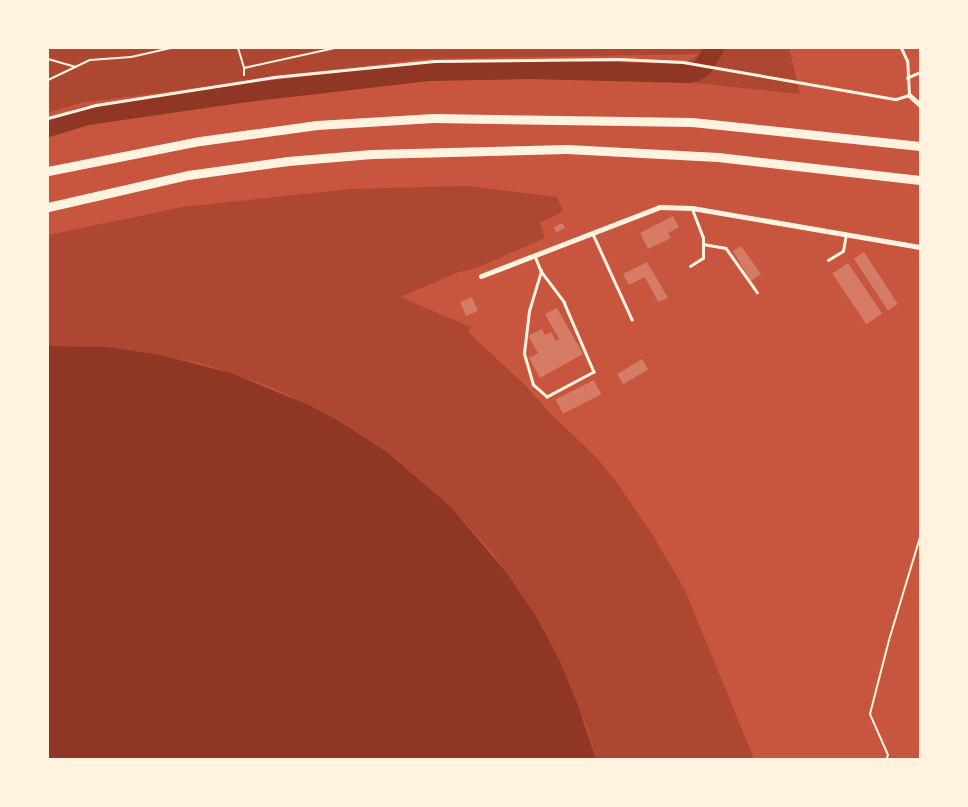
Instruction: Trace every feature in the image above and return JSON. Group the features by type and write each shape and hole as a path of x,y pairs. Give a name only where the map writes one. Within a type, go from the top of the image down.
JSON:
{"highway":[{"path":"48,171 200,140 317,125 433,118 692,122 920,146"},
{"path":"48,208 188,175 288,161 372,154 567,149 718,157 920,180"}],"street":[{"path":"909,96 920,106"},
{"path":"481,276 660,207 692,208 920,246"}],"lane":[{"path":"48,118 96,105 243,82 434,61 619,59 683,62 718,66 896,99 909,96 907,61 901,48"},
{"path":"907,78 920,72"},
{"path":"690,266 704,258 703,244 692,208"},
{"path":"593,234 632,319"},
{"path":"828,260 843,251 846,234"},
{"path":"703,244 726,248 757,292"},
{"path":"535,256 541,271 564,302 594,372 547,396 533,385 524,352 529,311 541,271"}],"path":[{"path":"48,80 90,60 131,57 170,48"},
{"path":"243,48 238,48 244,68 243,82"},
{"path":"244,68 335,48"},
{"path":"48,59 76,67"},
{"path":"886,760 888,755 870,714 889,640 920,538"}],"shaded area":[{"path":"48,48 789,48 800,94 658,79 700,54 421,59 80,103 48,113"},
{"path":"468,186 557,197 563,211 540,223 545,238 479,267 456,273 400,297 471,327 468,332 526,386 550,413 597,458 615,480 652,534 685,590 754,759 596,759 587,728 559,659 536,616 494,555 451,507 364,437 339,421 273,388 210,366 161,355 109,347 48,346 48,235 183,207 350,189"},
{"path":"48,346 109,347 161,355 231,373 309,405 339,421 388,453 451,507 506,572 536,616 559,659 578,705 596,759 48,759"}],"building":[{"path":"673,216 679,227 668,233 671,238 648,249 640,233"},
{"path":"562,223 565,228 556,233 554,227"},
{"path":"741,246 761,274 751,281 733,251"},
{"path":"864,252 898,304 888,311 854,259"},
{"path":"647,262 668,298 658,302 645,277 629,285 623,274"},
{"path":"848,263 882,314 866,324 832,274"},
{"path":"472,297 478,311 466,316 460,302"},
{"path":"557,308 583,354 540,378 529,358 538,353 528,336 542,329 545,335 551,332 556,341 559,339 545,314"},
{"path":"642,359 648,369 623,384 617,374"},
{"path":"594,380 601,394 563,414 556,400"}],"waterway":[{"path":"48,127 87,115 247,92 428,71 528,69 687,73 696,71 703,66 714,48"}]}
